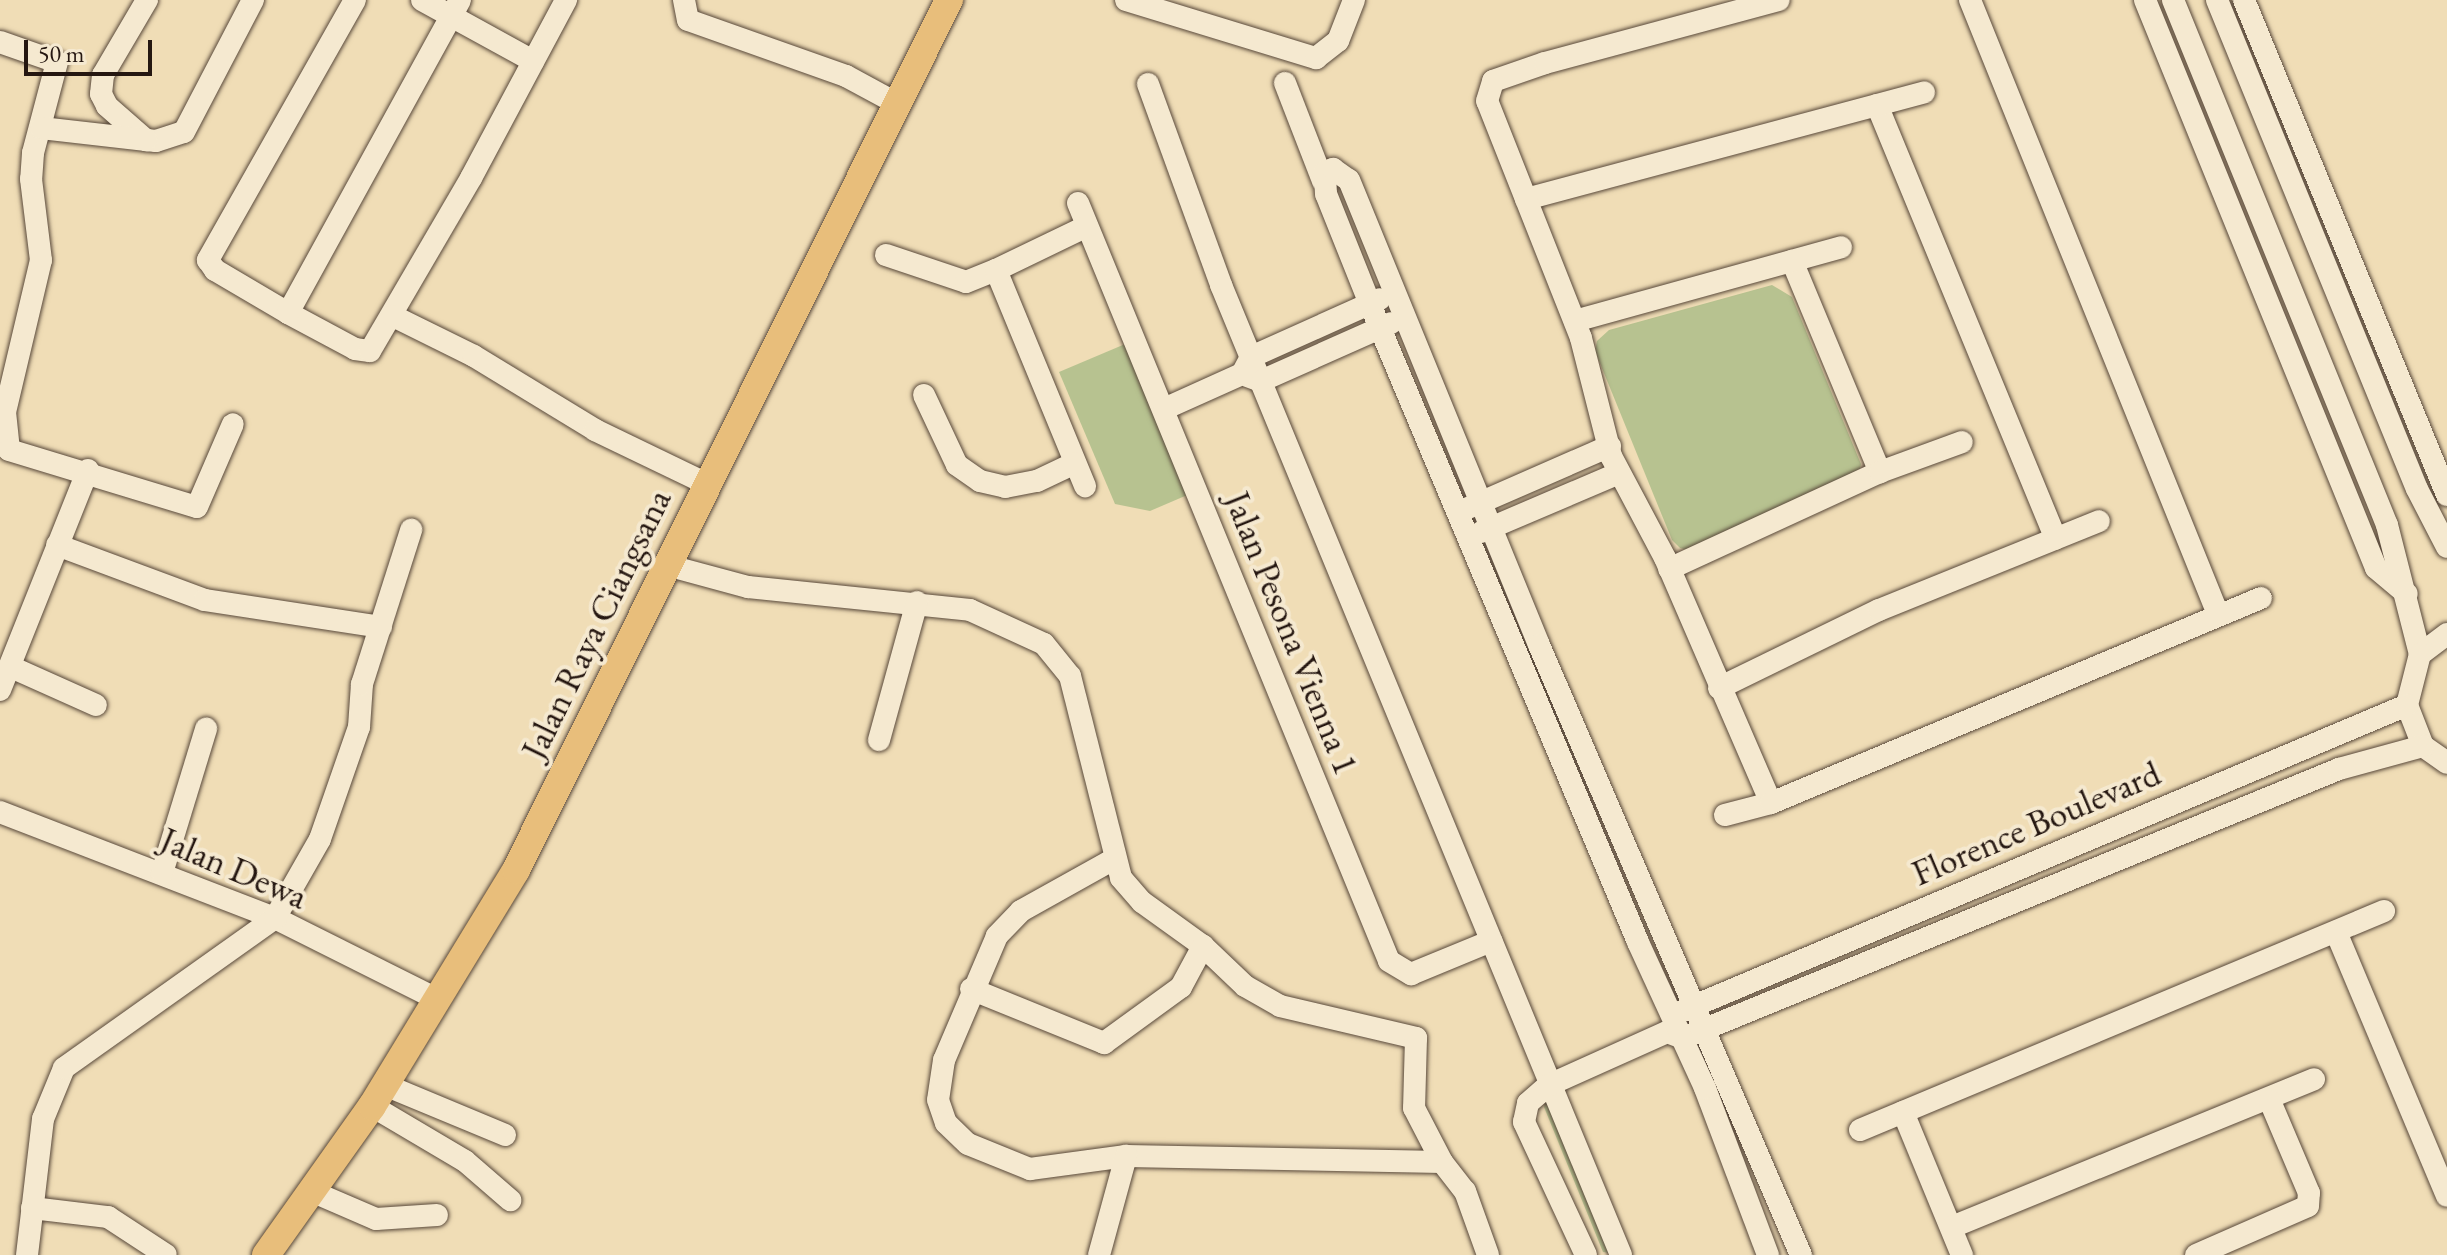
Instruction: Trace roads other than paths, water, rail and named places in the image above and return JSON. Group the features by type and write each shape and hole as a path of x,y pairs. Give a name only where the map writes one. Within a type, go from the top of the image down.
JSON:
{"main road":[{"name":"Jalan Raya Ciangsana","path":"266,1255 379,1096 435,998 516,870 670,566 707,484 949,0"}],"street":[{"path":"146,140 107,106 101,84 147,0"},
{"path":"41,128 146,140 167,140 184,132 253,0"},
{"path":"355,0 209,253 215,270 288,313 362,351 374,348 393,316 566,0"},
{"path":"422,0 456,8 533,61"},
{"path":"684,0 688,20 846,76 896,103"},
{"path":"1126,0 1316,58 1338,41 1354,0"},
{"path":"1771,803 1669,569 1619,473 1575,321 1487,101 1493,81 1779,0"},
{"path":"1970,0 2218,614"},
{"path":"2145,0 2376,568 2408,595"},
{"path":"2173,0 2320,354 2387,525 2408,595 2420,654 2407,705 2423,746 2447,763"},
{"path":"2217,0 2417,489 2447,547"},
{"path":"2244,0 2447,495"},
{"path":"288,313 456,8"},
{"path":"0,42 57,62 31,179 41,260 9,344 5,412 7,446 14,453 88,470 197,507 233,424"},
{"path":"1285,83 1370,304 1684,1024 1801,1255"},
{"path":"1148,84 1251,370 1621,1255"},
{"path":"1526,199 1924,92"},
{"path":"1877,105 2056,539"},
{"path":"1323,181 1325,172 1333,169 1349,180 1393,293 1492,526 1684,1024 1768,1255"},
{"name":"Jalan Pesona Vienna 1","path":"1078,203 1389,961 1411,974 1491,941"},
{"path":"886,255 966,282 1087,226"},
{"path":"1575,321 1841,247"},
{"path":"1792,261 1880,472"},
{"path":"996,270 1085,486"},
{"path":"1164,409 1251,370 1393,293"},
{"path":"393,316 474,356 595,430 707,484"},
{"path":"1251,370 1404,317"},
{"path":"924,395 957,465 980,481 1005,487 1037,481 1075,463"},
{"path":"1669,569 1880,472 1962,442"},
{"path":"1460,511 1610,446"},
{"path":"0,690 88,470"},
{"path":"1471,536 1619,473"},
{"path":"1719,688 1879,610 2099,521"},
{"path":"27,1255 43,1119 64,1068 275,918 320,839 359,727 362,684 411,530"},
{"path":"57,545 205,600 381,627"},
{"path":"670,566 748,587 917,602 970,610 1013,626 1044,644 1070,676 1121,878 1142,902 1203,946 1245,986 1280,1006 1416,1038 1414,1108 1442,1162 1465,1191 1488,1255"},
{"path":"1725,815 1771,803 2261,598"},
{"path":"879,740 917,602"},
{"path":"2420,654 2447,634"},
{"path":"11,667 96,705"},
{"name":"Florence Boulevard","path":"1684,1024 2407,705"},
{"path":"162,873 206,729"},
{"name":"Florence Boulevard","path":"1684,1024 2339,769 2423,746"},
{"name":"Jalan Dewa","path":"0,812 275,918 435,998"},
{"path":"1114,859 1021,911 997,936 971,989 944,1060 938,1100 946,1123 968,1144 1030,1169 1126,1156 1442,1162"},
{"path":"1860,1130 2384,911"},
{"path":"2336,932 2447,1196"},
{"path":"971,989 1104,1043 1181,987 1203,946"},
{"path":"1586,1255 1524,1122 1528,1103 1549,1085 1684,1024"},
{"path":"1952,1227 2270,1101 2314,1079"},
{"path":"379,1096 505,1135"},
{"path":"379,1096 465,1161 510,1200"},
{"path":"2196,1255 2308,1206 2309,1193 2270,1101"},
{"path":"1903,1112 1962,1255"},
{"path":"1099,1255 1126,1156"},
{"path":"311,1191 376,1219 437,1215"},
{"path":"32,1208 108,1217 166,1255"}]}
